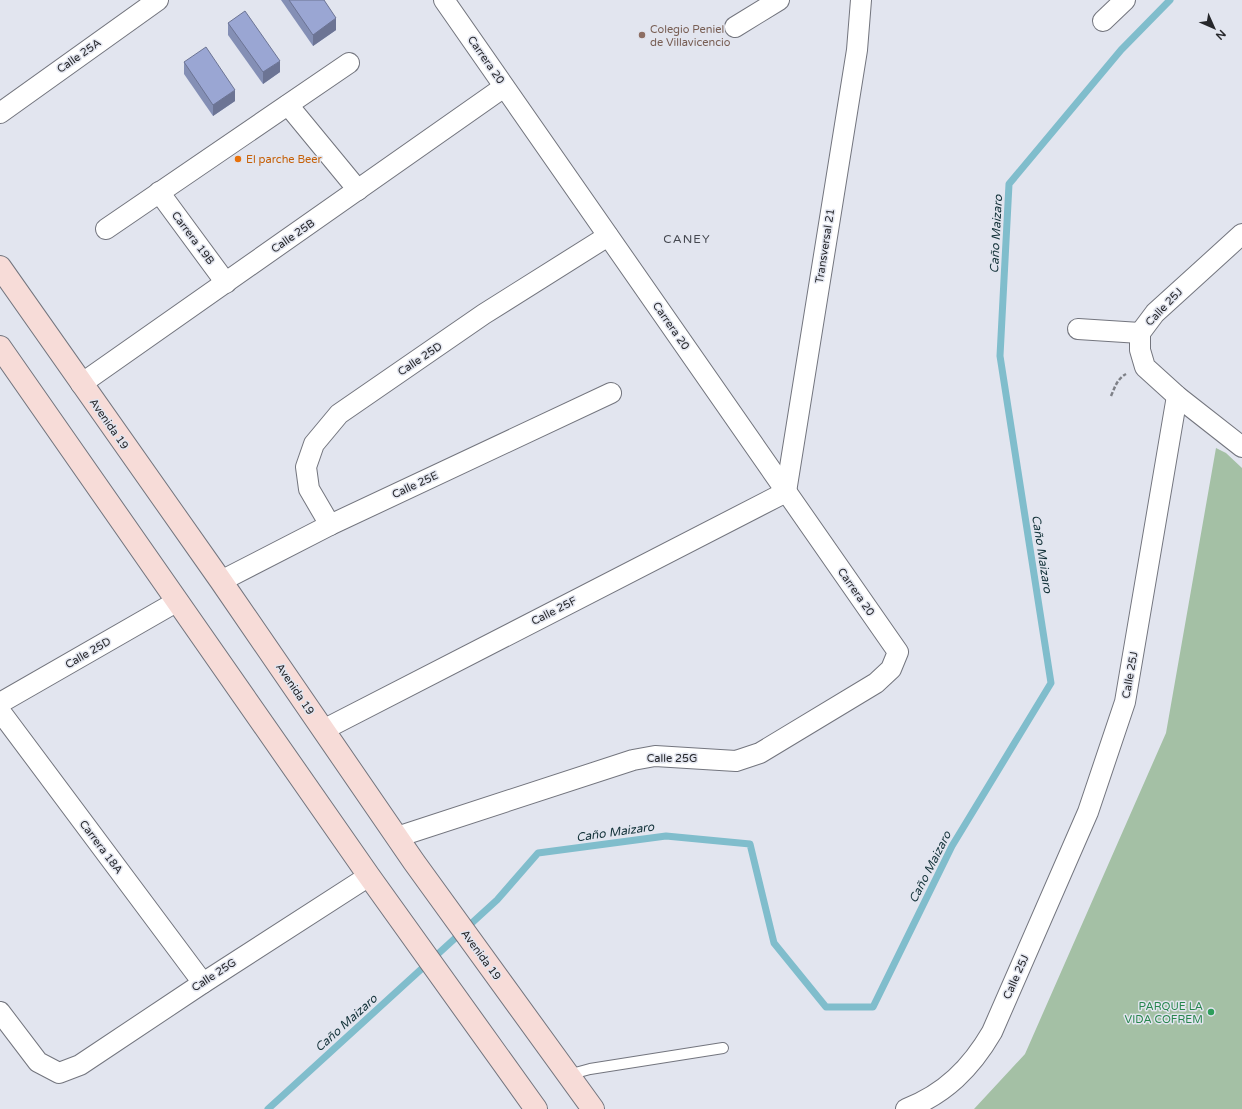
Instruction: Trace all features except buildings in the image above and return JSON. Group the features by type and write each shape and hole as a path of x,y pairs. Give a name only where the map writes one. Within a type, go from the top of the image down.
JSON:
{"main road":[{"name":"Avenida 19","path":"0,267 221,581 322,730 425,877 593,1109"},
{"path":"0,346 176,602 369,876 389,902 453,995 536,1109"}],"street":[{"name":"Calle 25A","path":"0,113 158,0"},
{"name":"Carrera 20","path":"444,0 898,652"},
{"path":"735,27 779,0"},
{"name":"Transversal 21","path":"786,492 856,50 861,0"},
{"path":"1103,21 1125,0"},
{"path":"106,229 349,63"},
{"name":"Calle 25B","path":"81,384 504,87"},
{"path":"288,105 358,190"},
{"name":"Carrera 19B","path":"159,192 226,283"},
{"name":"Calle 25J","path":"906,1109 937,1094 968,1068 980,1052 992,1032 1088,812 1125,702 1176,396 1145,367 1140,350 1140,333 1160,309 1242,234"},
{"name":"Calle 25D","path":"330,525 309,489 306,467 314,444 339,414 484,314 608,236"},
{"path":"1078,329 1140,333"},
{"name":"Calle 25E","path":"221,581 330,525 611,393"},
{"path":"1176,396 1242,447"},
{"name":"Calle 25F","path":"322,730 786,492"},
{"name":"Calle 25D","path":"0,703 176,602"},
{"name":"Calle 25G","path":"397,837 633,760 655,756 736,761 760,753 876,682 891,669 898,652"},
{"name":"Carrera 18A","path":"0,711 203,982"},
{"name":"Calle 25G","path":"0,1012 38,1062 59,1073 80,1065 203,982 369,876"}],"lane":[{"path":"568,1075 590,1069 723,1048"}],"green space":[{"path":"1216,448 1226,453 1242,468 1242,1109 974,1109 1025,1054 1166,733"}],"waterway":[{"name":"Caño Maizaro","path":"268,1109 497,900 538,853 666,836 750,844 774,943 826,1007 873,1007 952,846 1051,683 1000,356 1009,184 1121,50 1170,0"}],"place":[{"name":"Colegio Peniel de Villavicencio","path":"642,35"},
{"name":"El parche Beer","path":"238,159"},
{"name":"PARQUE LA VIDA COFREM","path":"1211,1012"}],"district":[{"name":"CANEY","path":"687,239"}]}
